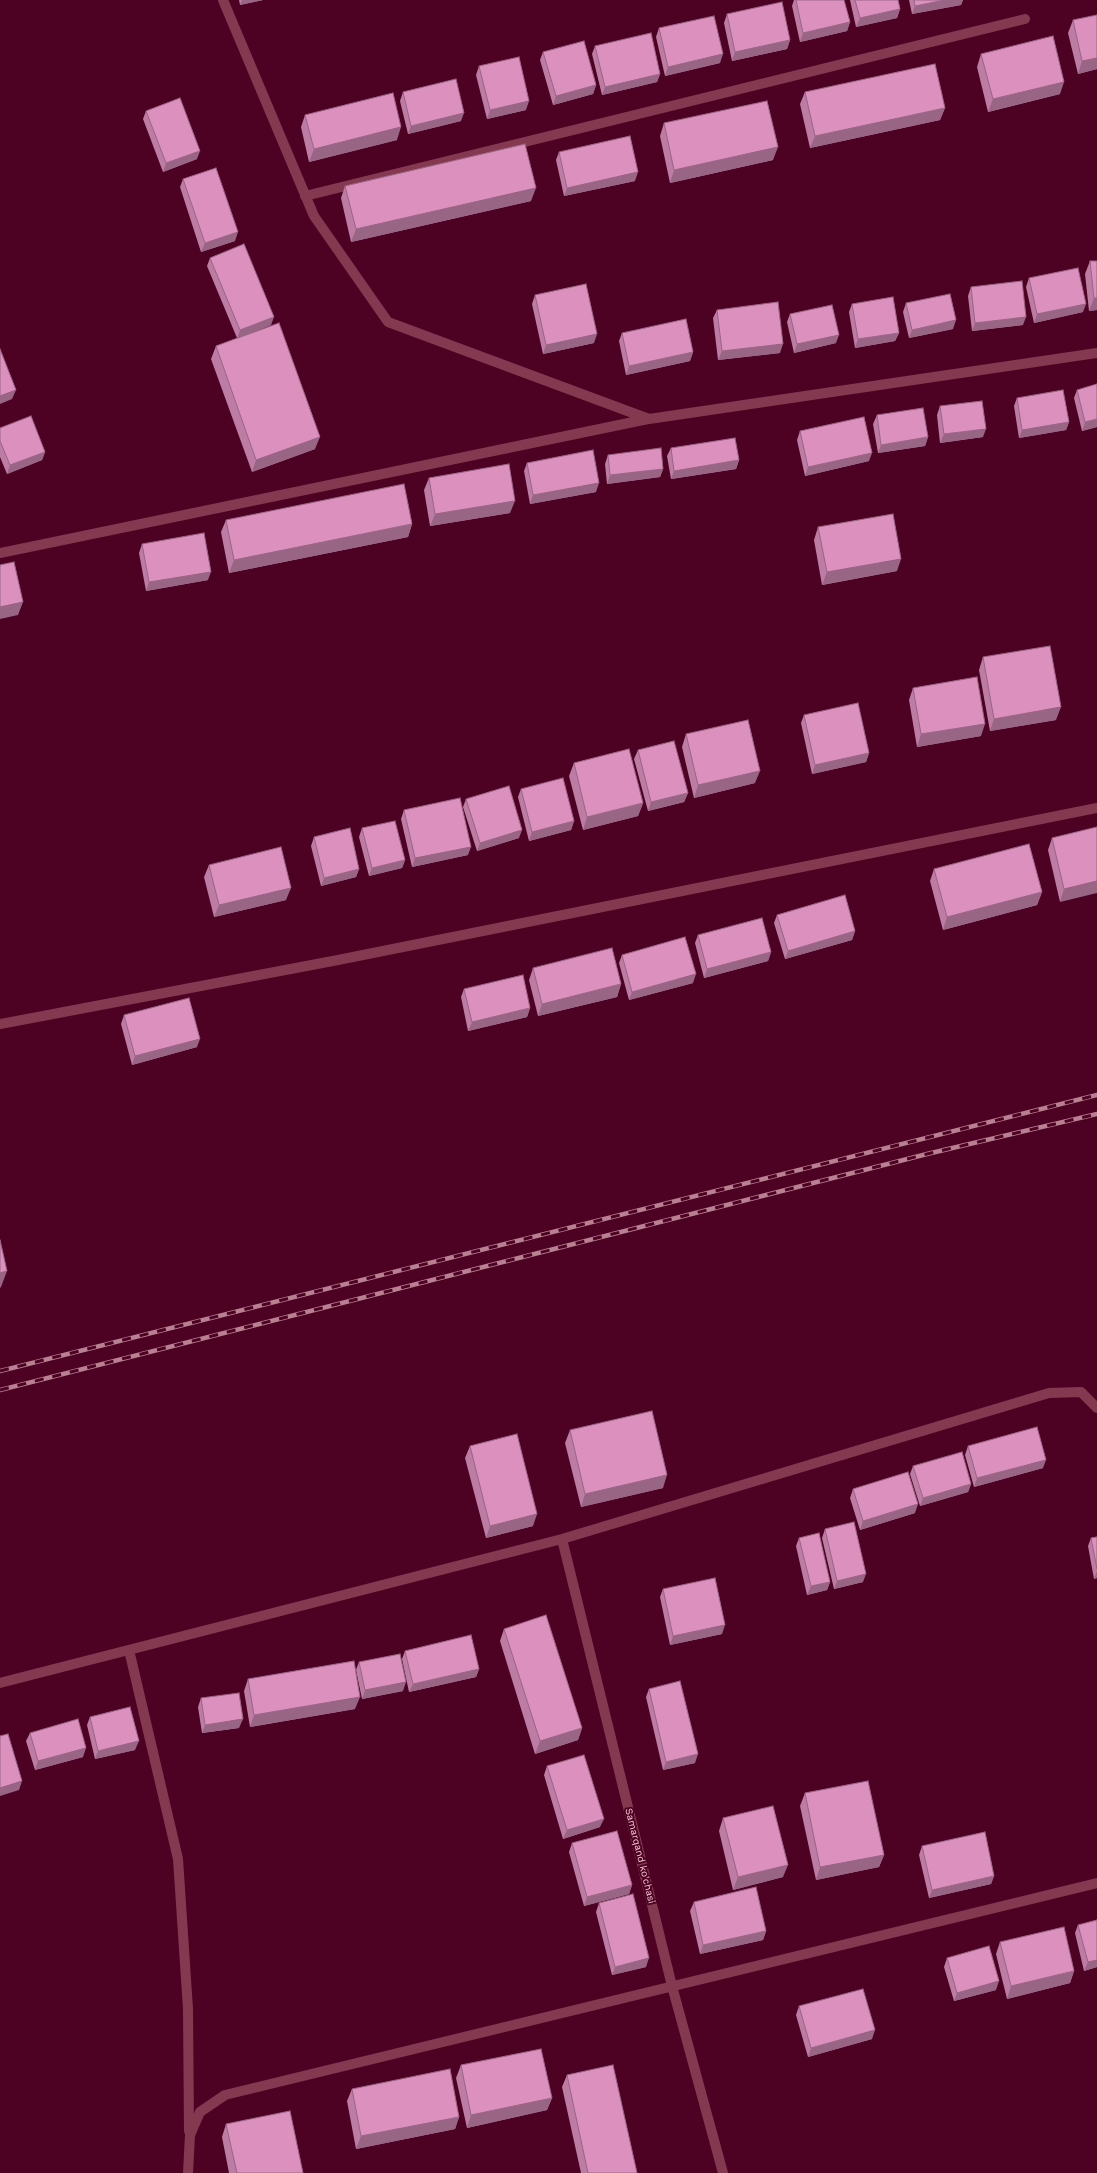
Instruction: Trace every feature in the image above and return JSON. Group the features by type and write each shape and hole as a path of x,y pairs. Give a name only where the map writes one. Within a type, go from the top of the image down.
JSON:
{"street":[{"path":"223,0 314,216 388,322 649,419"},
{"path":"305,196 1025,19"},
{"path":"0,553 649,419 1097,353"},
{"path":"0,1024 346,958 1097,808"},
{"path":"0,1683 562,1539 1049,1394 1081,1392 1097,1408"},
{"name":"Samarqand ko'chasi","path":"562,1539 672,1986 722,2173"},
{"path":"130,1650 178,1859 188,2009 190,2135 188,2173"},
{"path":"190,2135 200,2112 225,2095 1097,1883"}],"building":[{"path":"796,0 844,0 850,22 803,33"},
{"path":"855,0 898,0 900,9 860,18"},
{"path":"914,0 945,0 915,6"},
{"path":"782,2 790,40 735,52 727,14"},
{"path":"1097,15 1097,58 1082,61 1073,20"},
{"path":"714,16 723,54 668,67 659,28"},
{"path":"651,33 660,74 605,87 595,46"},
{"path":"1053,36 1064,82 993,99 981,54"},
{"path":"584,41 596,85 556,96 543,52"},
{"path":"519,57 529,101 490,110 479,66"},
{"path":"935,64 945,108 815,136 805,92"},
{"path":"456,79 464,113 411,126 403,92"},
{"path":"393,93 401,127 314,149 305,115"},
{"path":"180,98 200,151 166,163 146,111"},
{"path":"767,101 778,147 674,170 664,123"},
{"path":"630,136 638,172 567,188 559,152"},
{"path":"525,144 536,188 356,229 345,186"},
{"path":"216,168 238,232 205,243 183,179"},
{"path":"244,244 274,317 240,330 210,258"},
{"path":"1090,261 1097,261 1097,298 1094,298"},
{"path":"1078,268 1086,304 1037,314 1029,278"},
{"path":"1022,281 1026,317 975,323 971,287"},
{"path":"586,284 597,334 546,345 535,295"},
{"path":"950,294 956,320 912,330 906,303"},
{"path":"893,297 899,333 858,339 852,304"},
{"path":"778,302 783,344 722,351 717,310"},
{"path":"832,305 839,335 797,344 790,314"},
{"path":"686,319 693,352 629,366 622,333"},
{"path":"279,323 320,437 256,460 216,346"},
{"path":"0,349 16,390 0,396"},
{"path":"1097,384 1097,419 1085,422 1077,390"},
{"path":"1063,390 1069,422 1022,430 1017,398"},
{"path":"982,401 986,429 944,434 940,406"},
{"path":"923,408 928,437 881,445 877,415"},
{"path":"31,416 45,452 10,465 0,441 0,428"},
{"path":"864,417 872,453 808,467 800,431"},
{"path":"735,438 739,460 674,471 671,448"},
{"path":"661,448 663,469 610,475 608,455"},
{"path":"593,450 599,483 533,495 527,463"},
{"path":"509,464 515,501 435,514 429,478"},
{"path":"404,484 412,524 234,560 226,520"},
{"path":"893,514 901,559 827,572 818,527"},
{"path":"204,533 211,572 149,582 142,544"},
{"path":"14,562 23,602 0,607 0,565"},
{"path":"1050,646 1061,707 994,719 983,657"},
{"path":"977,677 985,724 921,734 913,688"},
{"path":"858,703 869,753 815,765 804,715"},
{"path":"748,720 760,771 698,785 686,734"},
{"path":"674,741 688,793 651,802 638,750"},
{"path":"629,749 643,803 587,817 574,763"},
{"path":"563,778 574,821 532,832 521,789"},
{"path":"509,786 522,830 480,843 466,799"},
{"path":"460,798 471,847 415,858 404,810"},
{"path":"395,821 405,860 372,868 362,828"},
{"path":"1097,827 1097,881 1064,889 1052,838"},
{"path":"350,828 359,869 324,878 314,837"},
{"path":"1029,844 1042,892 947,917 934,869"},
{"path":"281,847 291,888 219,905 209,865"},
{"path":"845,895 855,931 788,951 777,915"},
{"path":"762,918 771,952 707,969 698,935"},
{"path":"685,937 696,974 632,992 622,955"},
{"path":"612,948 621,984 542,1004 533,968"},
{"path":"523,975 530,1008 472,1022 464,989"},
{"path":"189,998 200,1039 135,1056 124,1015"},
{"path":"0,1240 7,1271 0,1273"},
{"path":"652,1411 667,1475 585,1494 570,1430"},
{"path":"1037,1427 1046,1460 977,1478 968,1446"},
{"path":"517,1434 537,1514 490,1526 470,1446"},
{"path":"962,1452 971,1484 923,1498 913,1466"},
{"path":"908,1472 918,1504 863,1521 853,1489"},
{"path":"854,1522 866,1574 837,1581 825,1529"},
{"path":"819,1533 830,1582 811,1586 799,1538"},
{"path":"1097,1537 1097,1569 1091,1538"},
{"path":"715,1578 725,1625 673,1636 663,1589"},
{"path":"546,1615 582,1728 540,1741 504,1629"},
{"path":"471,1635 479,1669 413,1684 405,1651"},
{"path":"400,1654 406,1682 365,1690 359,1662"},
{"path":"354,1661 360,1697 254,1715 248,1679"},
{"path":"680,1681 698,1754 666,1762 649,1689"},
{"path":"239,1693 243,1719 205,1725 201,1698"},
{"path":"130,1707 139,1741 98,1751 90,1717"},
{"path":"78,1719 86,1748 38,1761 30,1733"},
{"path":"8,1734 22,1781 0,1788 0,1736"},
{"path":"584,1755 604,1819 567,1830 547,1766"},
{"path":"868,1781 884,1855 820,1867 805,1793"},
{"path":"773,1806 788,1865 738,1877 723,1818"},
{"path":"617,1831 632,1885 587,1897 572,1843"},
{"path":"985,1832 994,1876 932,1890 922,1846"},
{"path":"756,1887 766,1931 703,1945 694,1902"},
{"path":"633,1894 649,1958 615,1967 599,1903"},
{"path":"1097,1920 1097,1960 1088,1962 1078,1925"},
{"path":"1064,1927 1074,1971 1011,1986 1000,1942"},
{"path":"989,1946 999,1981 957,1993 947,1958"},
{"path":"863,1989 875,2030 811,2048 799,2006"},
{"path":"541,2049 552,2098 471,2115 461,2065"},
{"path":"613,2065 637,2173 588,2173 567,2075"},
{"path":"450,2069 459,2117 361,2136 352,2089"},
{"path":"290,2111 303,2173 237,2173 226,2124"}],"railway":[{"path":"0,1371 1097,1095"},
{"path":"0,1390 927,1154 1097,1114"}]}
